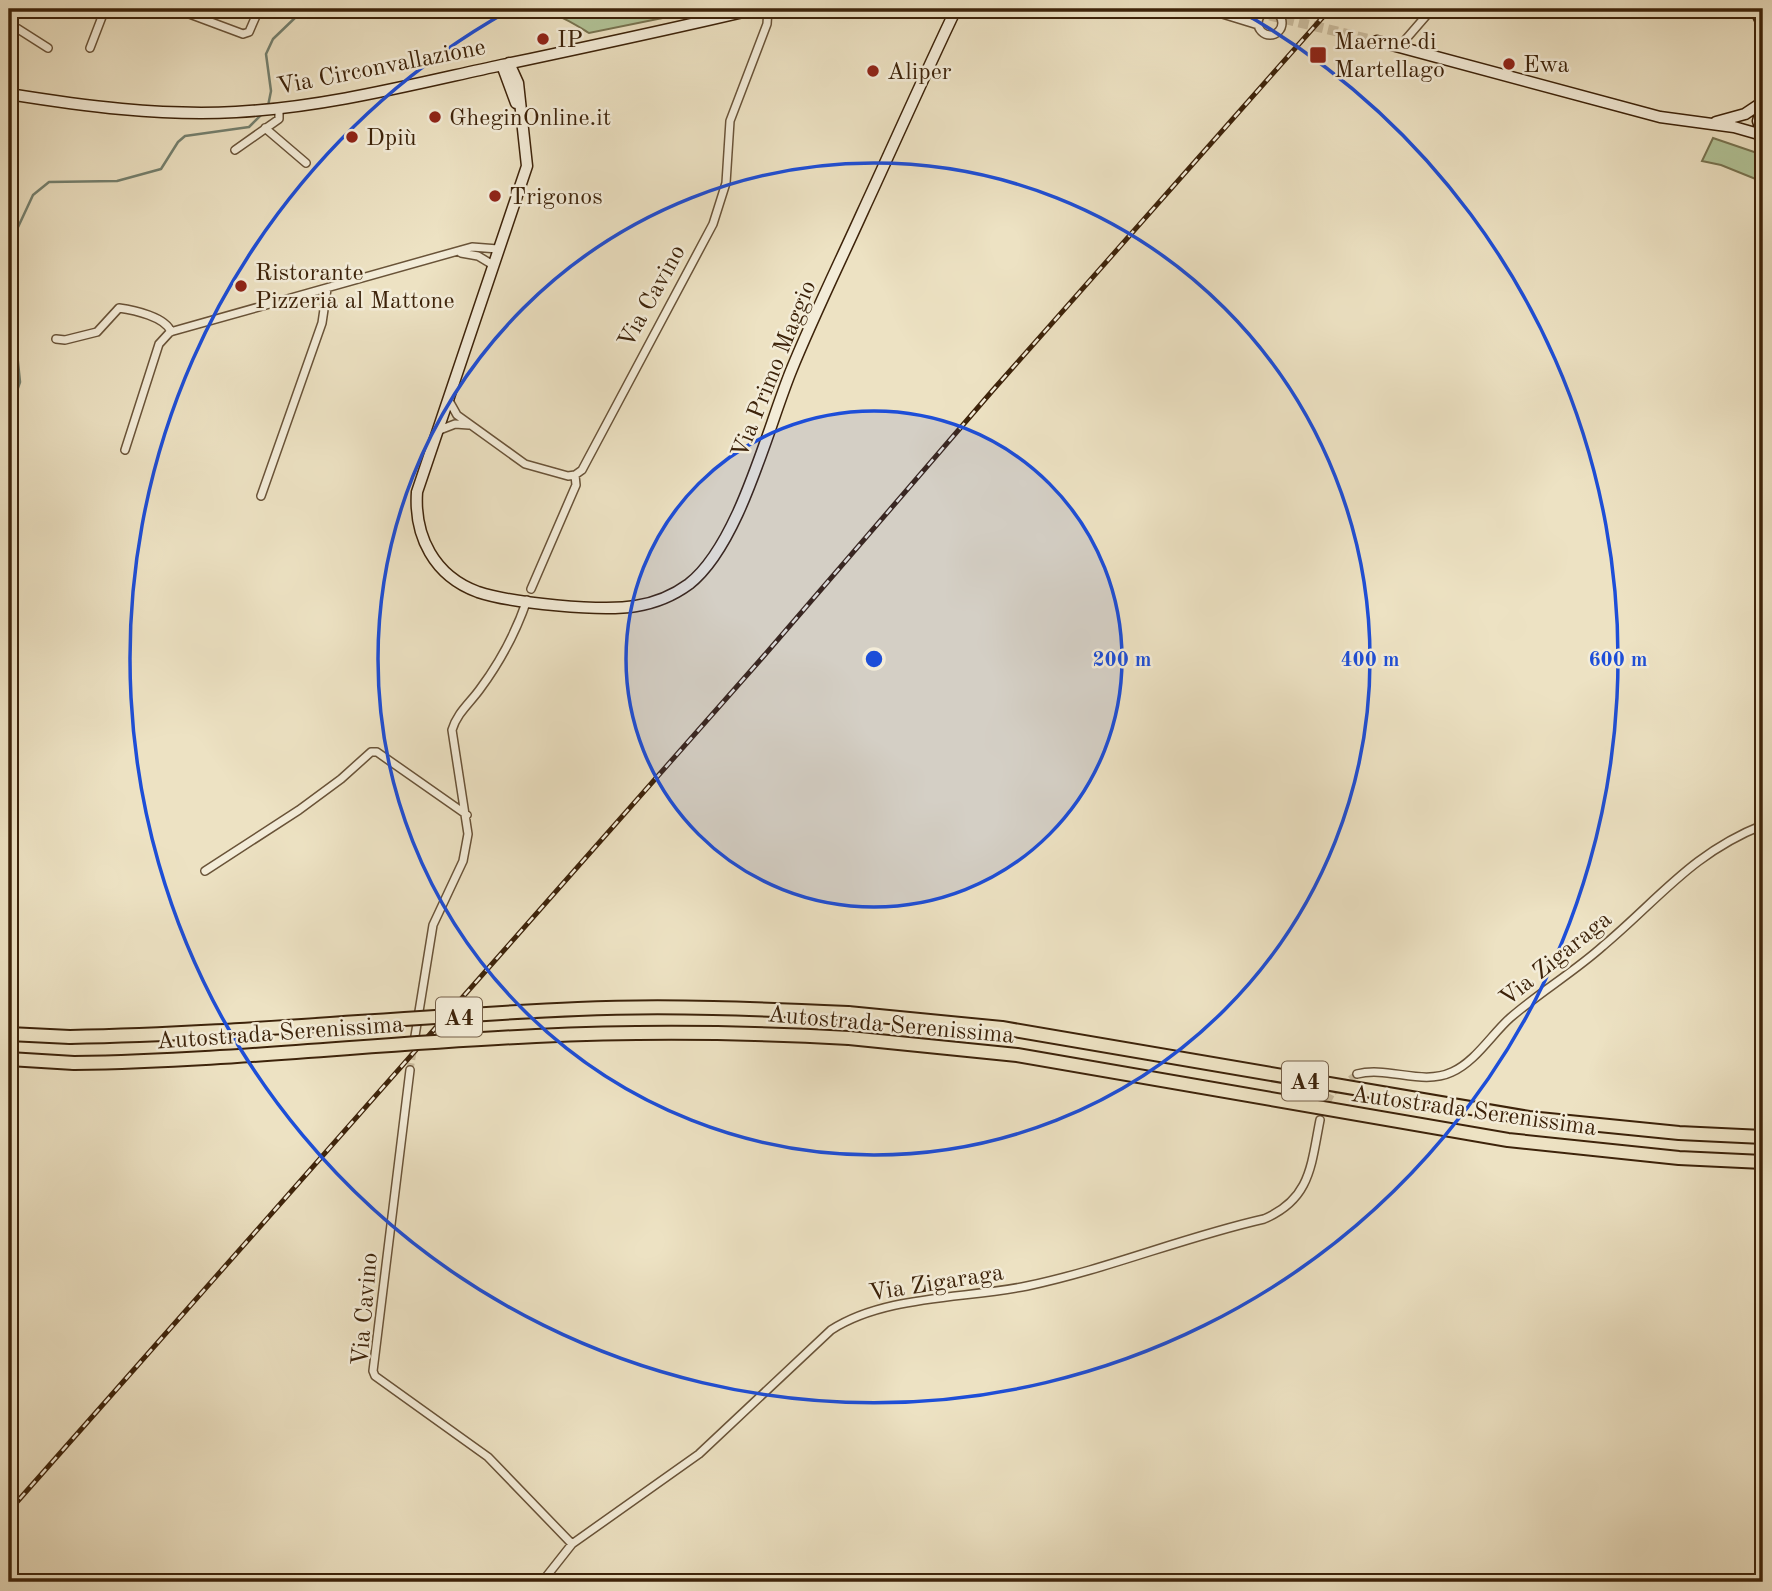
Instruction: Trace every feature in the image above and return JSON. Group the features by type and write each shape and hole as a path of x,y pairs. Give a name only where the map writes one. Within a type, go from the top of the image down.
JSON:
{"highway":[{"name":"Autostrada Serenissima","path":"9,1034 70,1037 234,1032 578,1009 735,1008 848,1013 1002,1028 1529,1118 1679,1133 1763,1137"},
{"name":"Autostrada Serenissima","path":"9,1059 74,1063 188,1061 534,1036 746,1032 849,1038 1017,1055 1508,1140 1679,1158 1763,1162"}],"street":[{"path":"90,48 105,9"},
{"path":"176,9 243,34 249,32 259,9"},
{"name":"Via Circonvallazione","path":"9,94 123,110 278,108 341,100 756,9"},
{"name":"Via Cavino","path":"531,589 576,485 575,475 582,470 713,223 726,183 730,121 767,24 768,9"},
{"name":"Via Primo Maggio","path":"519,110 527,166 437,431 417,499 419,523 429,552 438,566 464,586 492,596 617,608 637,606 677,592 708,566 723,542 767,439 790,372 955,9"},
{"path":"1206,9 1258,25 1265,34 1278,32 1282,20 1263,11 1243,9"},
{"path":"1406,39 1432,9"},
{"path":"1755,9 1763,26"},
{"path":"1258,25 1263,11"},
{"path":"9,17 15,27 48,48"},
{"path":"1377,41 1660,117 1763,136"},
{"path":"519,110 517,83 527,60"},
{"path":"505,64 517,83"},
{"path":"505,64 519,110"},
{"path":"1709,124 1739,116 1763,103"},
{"path":"1763,103 1758,121 1763,136"},
{"path":"235,150 279,119 278,108"},
{"path":"265,128 306,163"},
{"path":"125,450 159,344 172,332 457,253 487,246 498,249"},
{"path":"457,253 472,254 493,265"},
{"path":"261,496 322,323 327,289"},
{"path":"56,338 65,340 97,332 119,308 159,320 169,326 172,332"},
{"path":"448,399 457,415 469,425 526,464 568,476 575,475"},
{"path":"437,431 455,424 469,425"},
{"path":"415,1036 433,925 463,861 468,834 452,730 456,719 480,690 511,639 527,600"},
{"path":"205,871 299,810 341,779 371,752 377,752 467,816"},
{"name":"Via Zigaraga","path":"1357,1074 1377,1071 1430,1077 1451,1073 1510,1017 1609,942 1683,870 1710,851 1763,825"},
{"name":"Via Cavino","path":"410,1070 373,1370 375,1376 488,1457 572,1545"},
{"name":"Via Zigaraga","path":"542,1582 572,1545 699,1454 831,1330 848,1319 891,1305 1027,1286 1264,1219 1285,1209 1301,1193 1320,1120"}],"green space":[{"path":"530,9 707,9 589,33 553,15 528,13"},
{"path":"1713,138 1763,155 1763,182 1721,165 1702,161"}],"waterway":[{"path":"268,106 271,91 266,54 273,39 299,14 354,9"},
{"path":"9,414 20,382 12,305 12,240 33,195 49,182 117,181 161,169 178,142 185,136 249,127 262,114"}],"tunnel":[{"path":"1255,12 1377,41"},
{"path":"410,1070 415,1040"},
{"path":"1323,1110 1332,1093 1357,1074"}],"railway":[{"path":"9,1511 1330,9"}],"place":[{"name":"IP","path":"543,39"},
{"name":"Maerne di Martellago","path":"1318,55"},
{"name":"Ewa","path":"1509,64"},
{"name":"Aliper","path":"873,71"},
{"name":"GheginOnline.it","path":"435,117"},
{"name":"Dpiù","path":"352,137"},
{"name":"Trigonos","path":"495,196"},
{"name":"Ristorante Pizzeria al Mattone","path":"241,286"}]}
